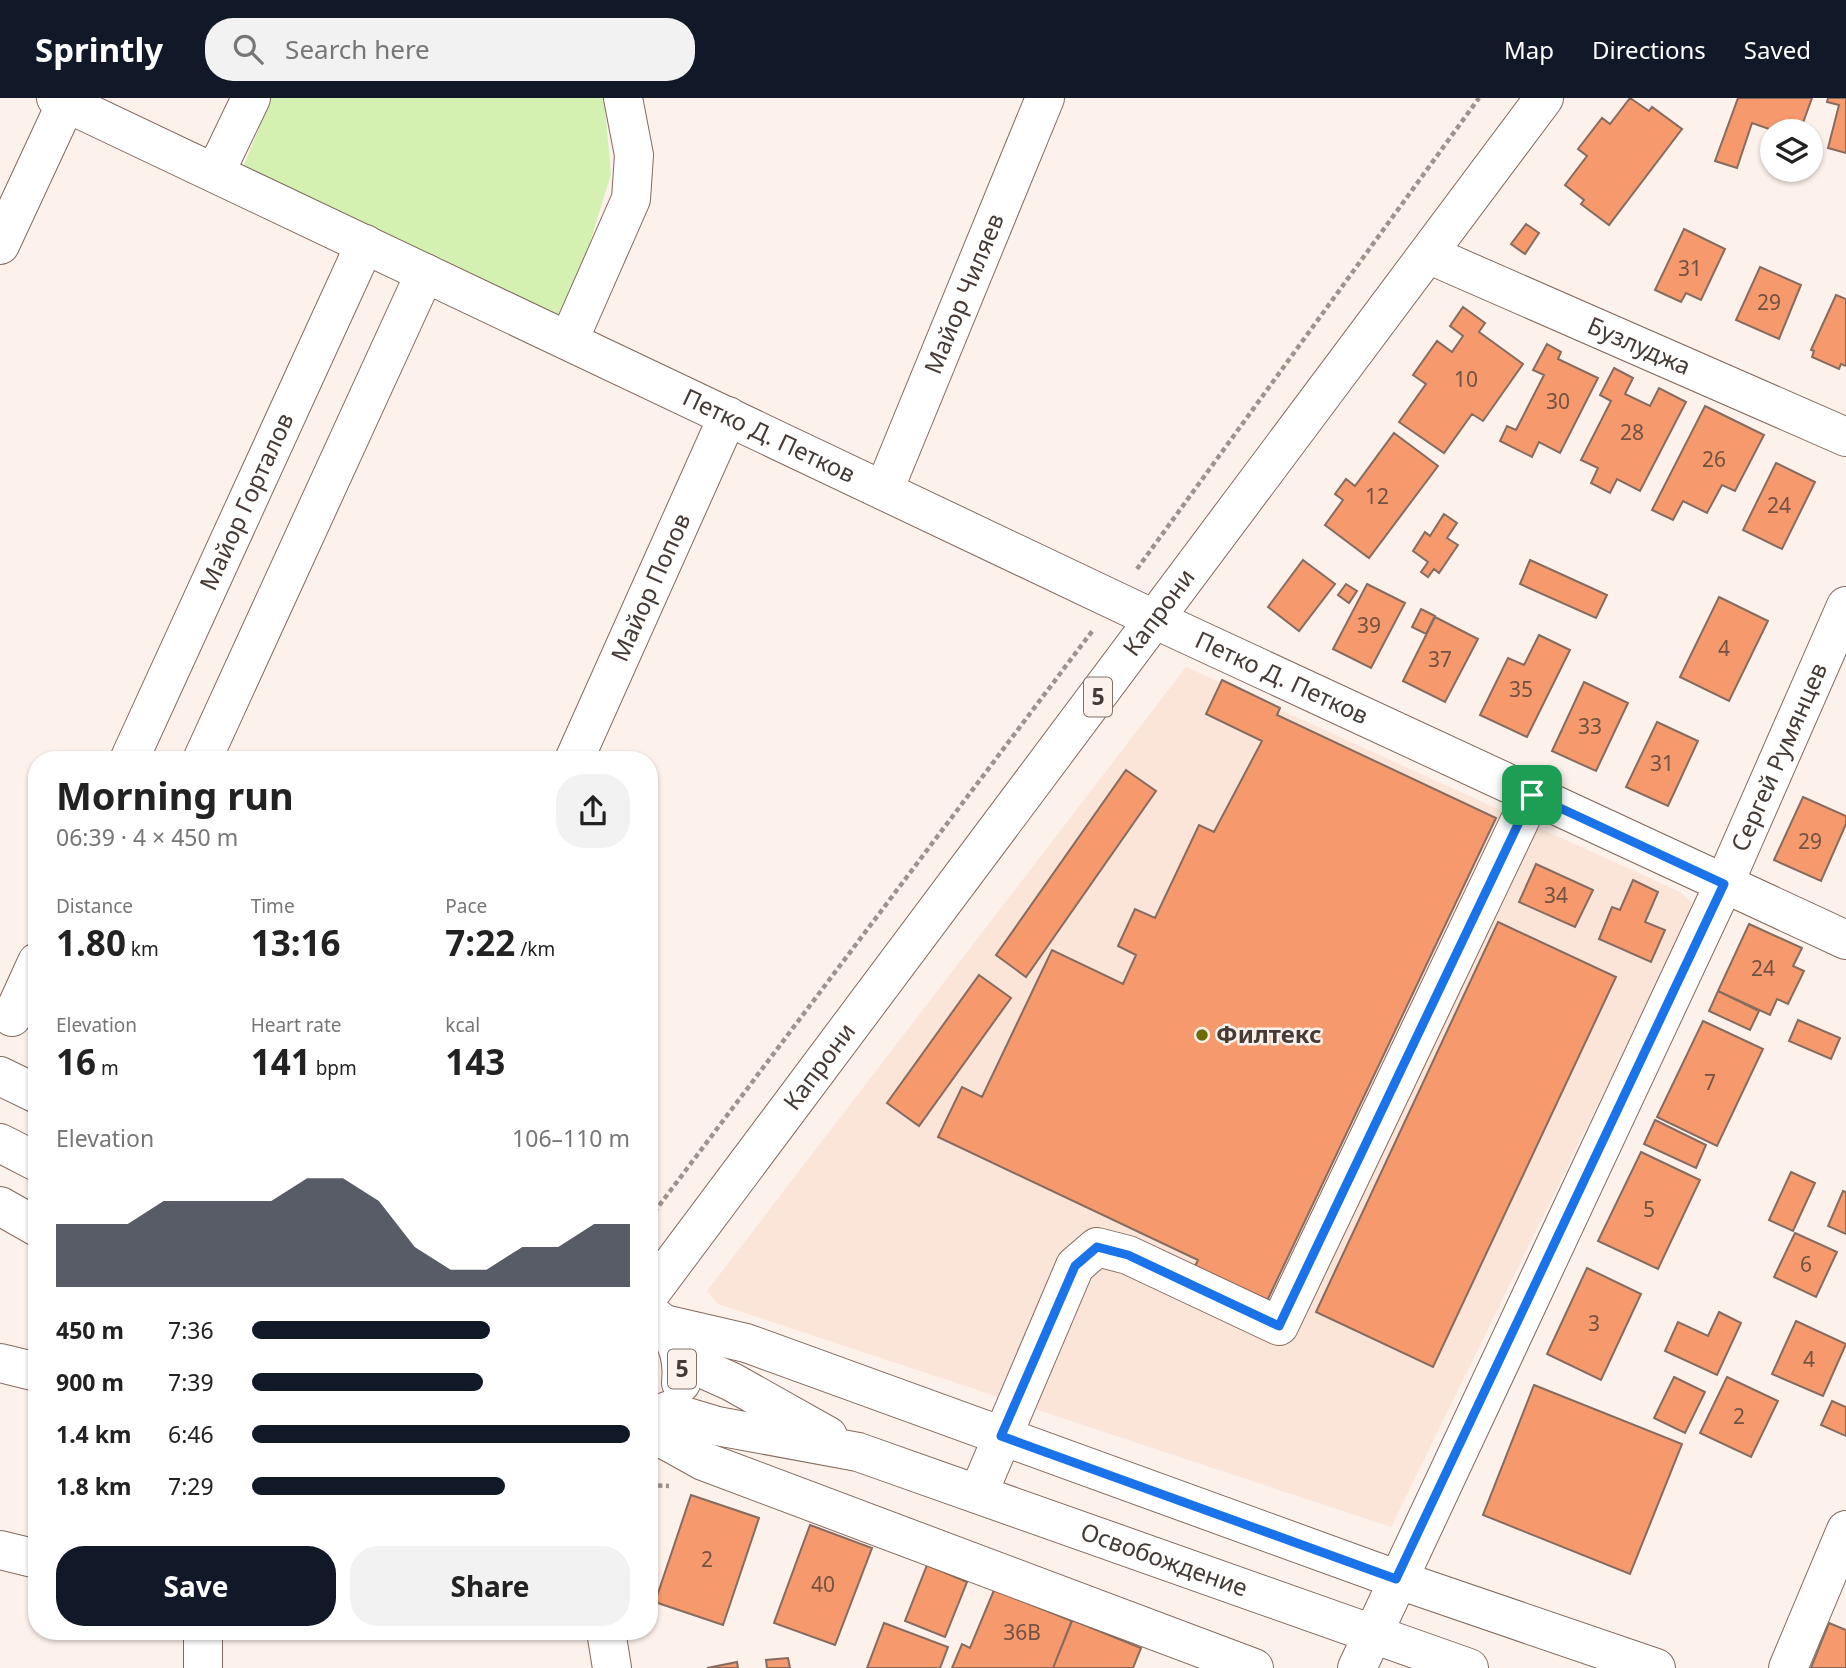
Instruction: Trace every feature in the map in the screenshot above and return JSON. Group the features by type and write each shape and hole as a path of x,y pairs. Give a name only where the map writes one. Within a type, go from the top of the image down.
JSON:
{"street":[{"path":"215,173 251,98"},
{"path":"569,340 631,199 634,155 623,98"},
{"name":"Майор Чиляев","path":"884,490 1045,98"},
{"name":"Капрони","path":"658,1305 1156,620 1430,255 1544,98"},
{"path":"0,245 61,100"},
{"name":"Петко Д. Петков","path":"61,100 1156,620 1846,940"},
{"name":"Майор Горталов","path":"133,751 365,244"},
{"name":"Бузлуджа","path":"1430,255 1846,437"},
{"path":"206,751 425,273"},
{"name":"Майор Попов","path":"578,751 728,416"},
{"name":"Сергей Румянцев","path":"1357,1668 1396,1579 1724,884 1846,606"},
{"path":"978,1494 1075,1266 1097,1247 1128,1255 1279,1326 1532,795"},
{"path":"16,1018 28,986"},
{"path":"0,1076 28,1090"},
{"path":"0,1143 28,1157"},
{"path":"0,1206 28,1222"},
{"path":"658,1312 1396,1579 1656,1668"},
{"name":"5","path":"658,1317 675,1340 681,1359 681,1381 658,1417"},
{"name":"Освобождение","path":"681,1359 733,1382 858,1452"},
{"path":"0,1363 28,1370"},
{"name":"Освобождение","path":"658,1422 717,1426 858,1452 1469,1668"},
{"path":"658,1424 704,1461 1254,1668"},
{"path":"1788,1668 1846,1530"},
{"path":"0,1550 28,1557"},
{"path":"202,1668 203,1640"},
{"path":"607,1640 612,1668"}],"path":[{"path":"658,1207 1115,600 1479,98"}],"shaded area":[{"path":"1186,667 1680,892 1691,902 1692,912 1391,1527 718,1304 707,1291"}],"green space":[{"path":"271,98 604,98 611,174 588,249 557,322 241,172"}],"building":[{"path":"1630,98 1649,111 1652,107 1682,129 1609,225 1581,204 1584,200 1565,185 1587,156 1578,149 1602,118 1610,124"},
{"path":"1738,98 1812,98 1804,119 1760,119 1760,126 1752,123 1737,168 1715,161"},
{"path":"1828,98 1846,98 1846,153 1828,148 1839,105 1827,102"},
{"path":"1526,224 1539,233 1525,254 1511,244"},
{"path":"1684,229 1725,249 1701,300 1686,293 1681,302 1655,290"},
{"path":"1760,267 1801,285 1779,339 1736,320"},
{"path":"1836,295 1846,299 1846,366 1841,364 1839,369 1812,357 1814,351 1811,350"},
{"path":"1463,307 1485,323 1479,332 1523,364 1483,421 1472,414 1444,453 1399,422 1426,384 1413,375 1437,341 1452,352 1463,336 1450,326"},
{"path":"1547,344 1561,352 1558,359 1598,378 1560,453 1539,442 1532,457 1500,441 1507,426 1516,430 1544,375 1533,370"},
{"path":"1614,368 1633,378 1625,394 1650,406 1659,388 1686,402 1640,491 1617,479 1610,493 1591,483 1598,468 1581,460 1611,401 1600,395"},
{"path":"1705,406 1764,435 1735,491 1722,485 1707,513 1683,501 1673,520 1652,510"},
{"path":"1394,433 1438,466 1369,558 1325,525 1343,500 1335,494 1346,479 1355,486"},
{"path":"1776,463 1815,482 1782,549 1743,530"},
{"path":"1444,514 1457,523 1447,538 1458,545 1439,573 1434,569 1428,577 1421,572 1428,562 1413,551 1425,532 1430,536"},
{"path":"1303,560 1335,584 1299,631 1268,607"},
{"path":"1530,560 1607,595 1596,618 1520,584"},
{"path":"1346,584 1357,591 1349,603 1338,595"},
{"path":"1367,584 1405,603 1371,668 1333,649"},
{"path":"1719,597 1768,621 1729,701 1680,677"},
{"path":"1421,609 1435,616 1426,634 1412,627"},
{"path":"1435,617 1478,639 1445,702 1403,681"},
{"path":"1539,635 1570,650 1527,737 1480,715 1508,658 1524,665"},
{"name":"Филтекс","path":"1222,680 1280,708 1277,715 1496,818 1266,1303 1194,1268 1198,1260 938,1137 962,1087 982,1097 1052,950 1123,984 1136,955 1118,946 1135,909 1155,918 1199,825 1214,832 1262,741 1206,714"},
{"path":"1584,682 1628,703 1596,771 1552,751"},
{"path":"1657,722 1698,741 1668,806 1626,787"},
{"path":"1126,770 1156,791 1026,977 996,955"},
{"path":"1803,797 1846,816 1846,824 1821,881 1774,860"},
{"path":"1536,864 1593,890 1575,927 1519,902"},
{"path":"1633,880 1658,892 1645,922 1665,930 1651,962 1599,939 1612,907 1620,910"},
{"path":"1498,922 1616,977 1433,1367 1316,1312"},
{"path":"1749,924 1802,948 1793,966 1804,971 1788,1004 1777,999 1770,1015 1718,991"},
{"path":"979,975 1011,998 919,1126 887,1103"},
{"path":"1718,991 1759,1011 1750,1030 1709,1011"},
{"path":"1798,1020 1840,1038 1831,1059 1789,1041"},
{"path":"1703,1021 1763,1049 1717,1146 1657,1117"},
{"path":"1655,1120 1706,1145 1696,1168 1644,1144"},
{"path":"1641,1152 1700,1180 1658,1269 1598,1241"},
{"path":"1791,1172 1815,1183 1793,1231 1769,1220"},
{"path":"1843,1191 1846,1192 1846,1234 1828,1226"},
{"path":"1795,1233 1837,1252 1816,1297 1774,1277"},
{"path":"1587,1268 1641,1294 1601,1380 1547,1354"},
{"path":"1719,1312 1741,1323 1717,1375 1665,1351 1678,1322 1708,1336"},
{"path":"1796,1321 1846,1344 1823,1396 1772,1374"},
{"path":"1674,1377 1705,1392 1685,1433 1654,1418"},
{"path":"1727,1377 1778,1401 1751,1457 1700,1433"},
{"path":"1534,1385 1682,1444 1630,1574 1483,1515"},
{"path":"1832,1401 1846,1407 1846,1436 1821,1425"},
{"path":"691,1495 759,1518 723,1625 658,1603 658,1593"},
{"path":"810,1525 872,1548 835,1645 774,1623"},
{"path":"927,1565 967,1582 945,1637 905,1621"},
{"path":"994,1590 1072,1621 1053,1668 952,1668 962,1644 970,1648"},
{"path":"1072,1620 1141,1648 1133,1668 1053,1668"},
{"path":"884,1623 948,1647 940,1668 867,1668"},
{"path":"1829,1623 1846,1630 1846,1668 1811,1668"},
{"path":"788,1658 790,1668 767,1668 766,1660"},
{"path":"737,1662 738,1668 707,1668"}],"place":[{"name":"Филтекс","path":"1202,1035"}],"route":[{"path":"1532,795 1724,884 1396,1579 1001,1436 1075,1266 1097,1247 1128,1255 1279,1326 1532,795"}]}
